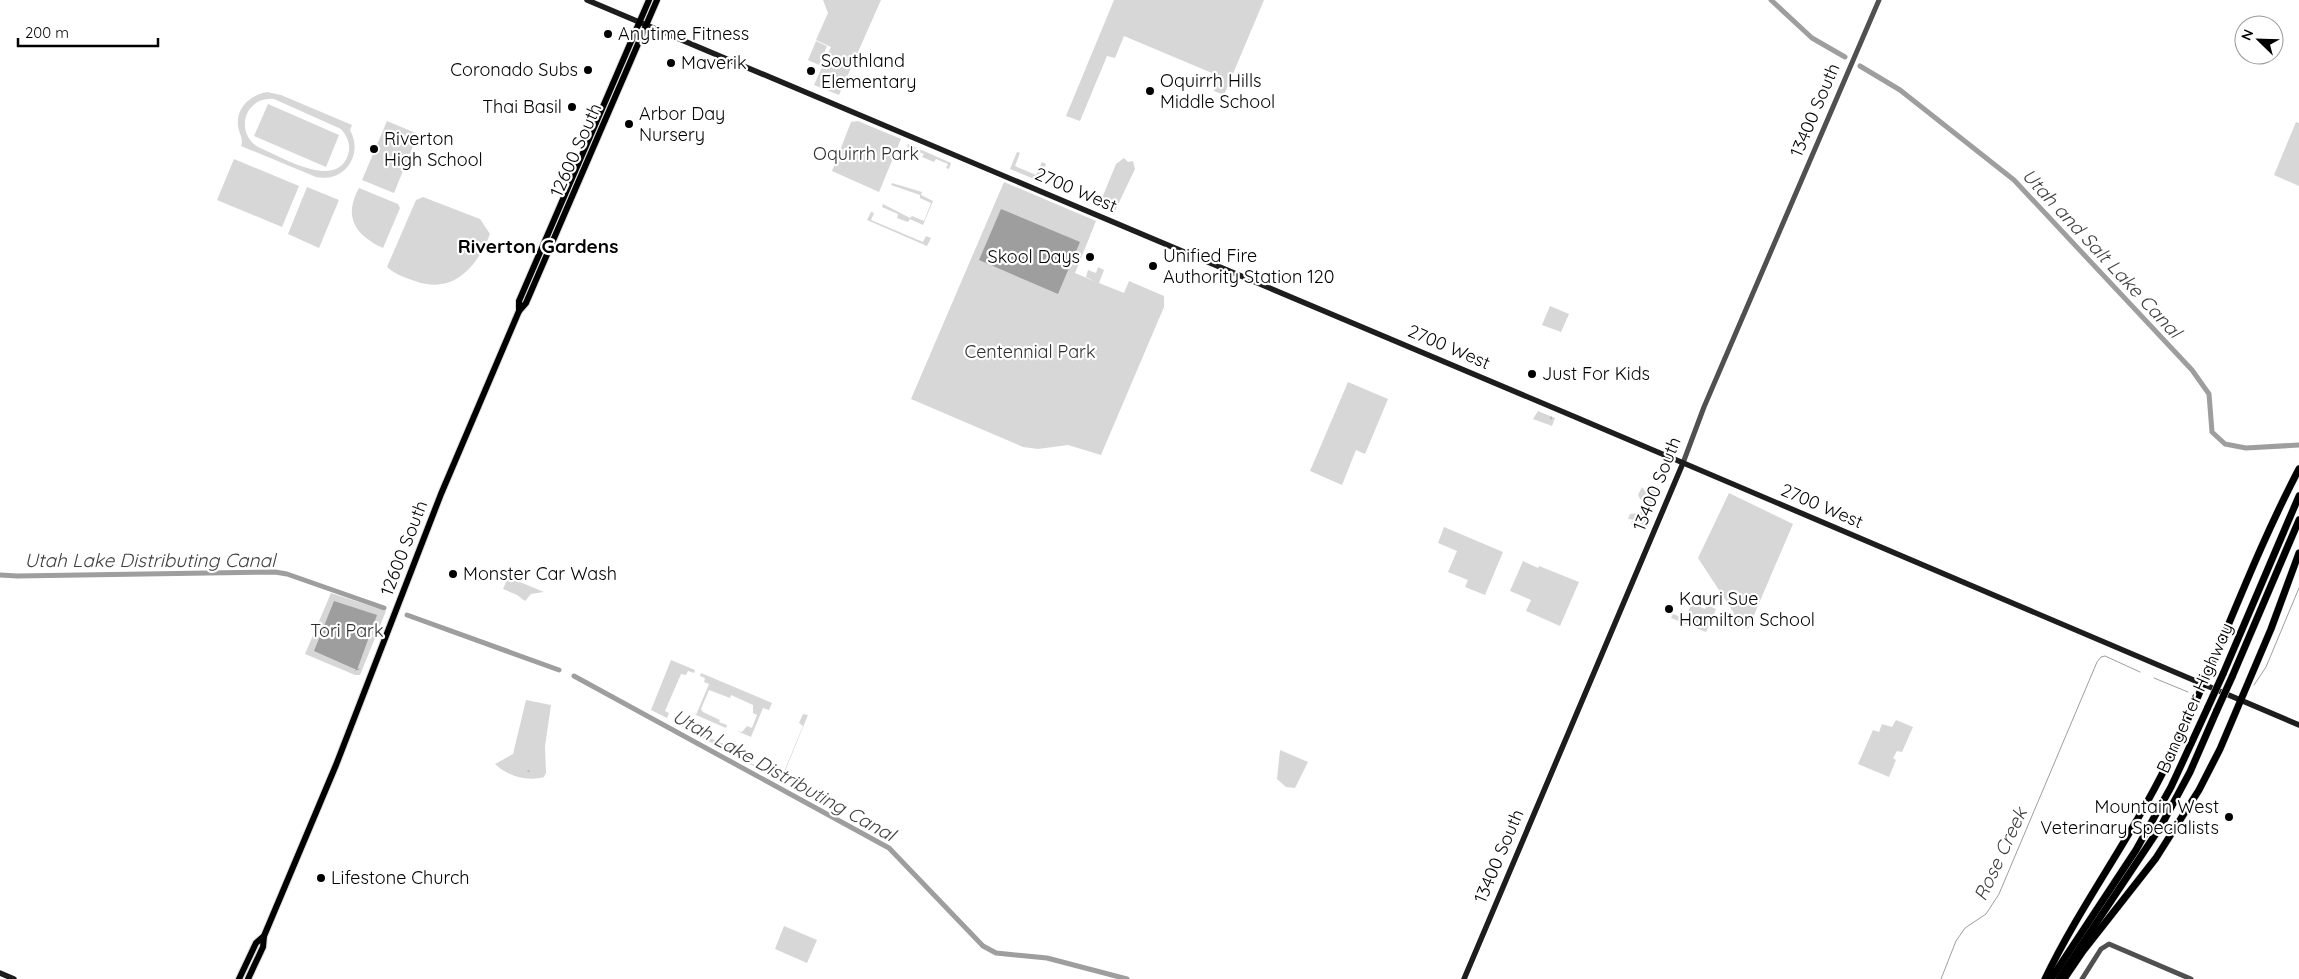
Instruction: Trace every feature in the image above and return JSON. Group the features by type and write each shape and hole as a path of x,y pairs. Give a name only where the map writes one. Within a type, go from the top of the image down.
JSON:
{"highway":[{"path":"2045,979 2073,925 2155,787 2265,539 2299,469"},
{"name":"Bangerter Highway","path":"2051,979 2139,845 2172,787 2223,674 2299,496"},
{"name":"Bangerter Highway","path":"2059,979 2161,826 2190,772 2299,520"},
{"path":"2064,979 2147,871 2178,826 2215,760 2278,613 2299,553"}],"main road":[{"name":"2700 West","path":"587,0 2299,725"},
{"name":"12600 South","path":"519,311 519,301 585,145 650,0"},
{"name":"12600 South","path":"248,979 263,947 264,936 336,765 441,494 519,311 526,303 657,0"},
{"path":"573,192 571,186 587,150 585,145"},
{"name":"13400 South","path":"1464,979 1683,463"},
{"name":"12600 South","path":"239,979 256,943 264,936"},
{"path":"0,973 14,979"}],"street":[{"name":"13400 South","path":"1683,463 1712,389 1879,0"},
{"path":"2082,979 2106,944 2191,979"}],"green space":[{"path":"823,0 881,0 839,95 814,85 831,47 816,40 828,13"},
{"path":"1114,0 1264,0 1224,95 1214,91 1219,76 1124,36 1115,58 1107,56 1080,121 1066,116"},
{"path":"816,41 827,46 819,65 808,60"},
{"path":"267,92 281,95 352,125 350,130 354,139 355,149 349,165 335,176 326,178 316,177 241,146 242,139 238,126 239,114 245,103","holes":["274,99 341,129 348,141 348,155 342,165 332,170 320,171 293,163 258,147 246,133 245,124 246,116 256,103"]},
{"path":"268,104 339,135 326,167 254,136"},
{"path":"387,121 418,134 394,193 362,180"},
{"name":"Oquirrh Park","path":"858,121 901,139 879,192 832,171 851,122"},
{"path":"2296,122 2299,123 2299,186 2274,175"},
{"path":"908,144 951,163 949,169 946,168 948,164 936,159 934,162 922,157 924,154 907,147"},
{"path":"1017,152 1020,153 1015,166 1036,175 1042,162 1046,164 1039,181 1010,169"},
{"path":"1124,158 1128,162 1133,161 1135,169 1114,213 1100,206 1100,203 1116,164"},
{"path":"234,159 299,186 282,227 217,200"},
{"name":"Centennial Park","path":"1004,182 1096,221 1075,273 1096,282 1086,277 1088,270 1096,273 1098,267 1104,270 1099,283 1124,293 1129,281 1164,296 1164,307 1101,455 1068,445 1038,449 1023,447 911,399"},
{"path":"892,183 922,192 921,195 933,201 923,225 910,219 908,222 897,218 898,214 882,207 883,204 910,218 912,216 924,221 931,203 920,198 920,195 891,185"},
{"path":"307,187 339,200 319,248 288,234"},
{"path":"359,188 398,204 400,208 383,248 365,237 354,224 352,208"},
{"path":"423,197 480,219 490,234 485,246 471,267 452,281 441,284 429,284 411,280 387,267 416,200"},
{"path":"871,212 874,213 871,220 923,242 926,236 931,238 927,246 867,220"},
{"path":"1550,306 1569,314 1561,332 1542,325"},
{"path":"1348,382 1388,399 1365,454 1356,450 1342,485 1310,471"},
{"path":"1538,411 1555,418 1552,426 1533,419"},
{"path":"1642,487 1645,491 1646,487 1658,492 1643,529 1631,524 1632,521 1636,520 1628,519 1630,514 1639,513 1645,508 1646,503 1638,495"},
{"path":"1729,493 1793,524 1748,629 1730,622 1734,613 1698,558"},
{"path":"1444,527 1503,552 1485,595 1465,587 1468,580 1448,572 1457,551 1438,543"},
{"path":"1523,561 1579,582 1560,626 1526,611 1531,600 1510,591"},
{"path":"508,577 544,592 531,594 525,601 503,589"},
{"name":"Tori Park","path":"331,593 386,611 360,675 355,675 305,654"},
{"path":"1691,603 1705,609 1707,605 1716,609 1706,632 1671,618 1673,614 1686,619"},
{"path":"671,660 695,670 694,673 688,671 686,675 681,674 665,711 669,713 667,718 651,710"},
{"path":"701,673 772,703 769,710 763,708 751,737 737,731 742,732 747,726 752,728 757,715 753,713 753,705 731,695 730,698 709,690 701,709 703,712 720,720 719,722 727,725 726,728 696,715 709,684 704,682 705,678 700,676"},
{"path":"526,700 551,705 545,746 546,773 544,777 531,779 511,775 495,764 513,754"},
{"path":"803,714 808,715 781,781 744,761 745,757 748,758 747,761 776,777 779,772 783,774 803,726 799,723"},
{"path":"1896,720 1913,727 1902,752 1897,751 1893,758 1896,760 1889,777 1858,764 1873,730 1879,732 1882,724 1892,727"},
{"path":"674,722 742,752 739,758"},
{"path":"1280,750 1308,762 1295,788 1286,787 1277,779"},
{"path":"784,926 817,940 807,963 775,949"}],"shaded area":[{"path":"1001,209 1080,242 1058,294 979,260"},
{"name":"Tori Park","path":"334,601 377,615 357,670 314,651"}],"waterway":[{"name":"Utah and Salt Lake Canal","path":"1771,0 1812,38 1845,57"},
{"name":"Utah and Salt Lake Canal","path":"1860,66 1900,90 2014,180 2192,370 2209,394 2212,432 2225,444 2246,448 2299,445"},
{"name":"Utah Lake Distributing Canal","path":"0,575 275,572 287,574 384,608"},
{"name":"Rose Creek","path":"2254,685 2266,667 2299,588"},
{"name":"Utah Lake Distributing Canal","path":"407,615 559,670"},
{"name":"Rose Creek","path":"1941,979 1956,941 1965,928 1986,914 1999,894 2097,662 2101,657 2105,656 2140,672"},
{"name":"Utah Lake Distributing Canal","path":"574,676 889,848 983,946 996,953 1047,958 1127,979"},
{"name":"Rose Creek","path":"2154,678 2188,692"}],"place":[{"name":"Anytime Fitness","path":"608,34"},
{"name":"Maverik","path":"671,63"},
{"name":"Coronado Subs","path":"588,70"},
{"name":"Southland Elementary","path":"811,71"},
{"name":"Oquirrh Hills Middle School","path":"1150,91"},
{"name":"Thai Basil","path":"572,107"},
{"name":"Arbor Day Nursery","path":"629,124"},
{"name":"Riverton High School","path":"374,149"},
{"name":"Skool Days","path":"1090,257"},
{"name":"Unified Fire Authority Station 120","path":"1153,266"},
{"name":"Just For Kids","path":"1532,374"},
{"name":"Monster Car Wash","path":"453,574"},
{"name":"Kauri Sue Hamilton School","path":"1669,609"},
{"name":"Mountain West Veterinary Specialists","path":"2229,817"},
{"name":"Lifestone Church","path":"321,878"}],"district":[{"name":"Riverton Gardens","path":"538,246"}]}
